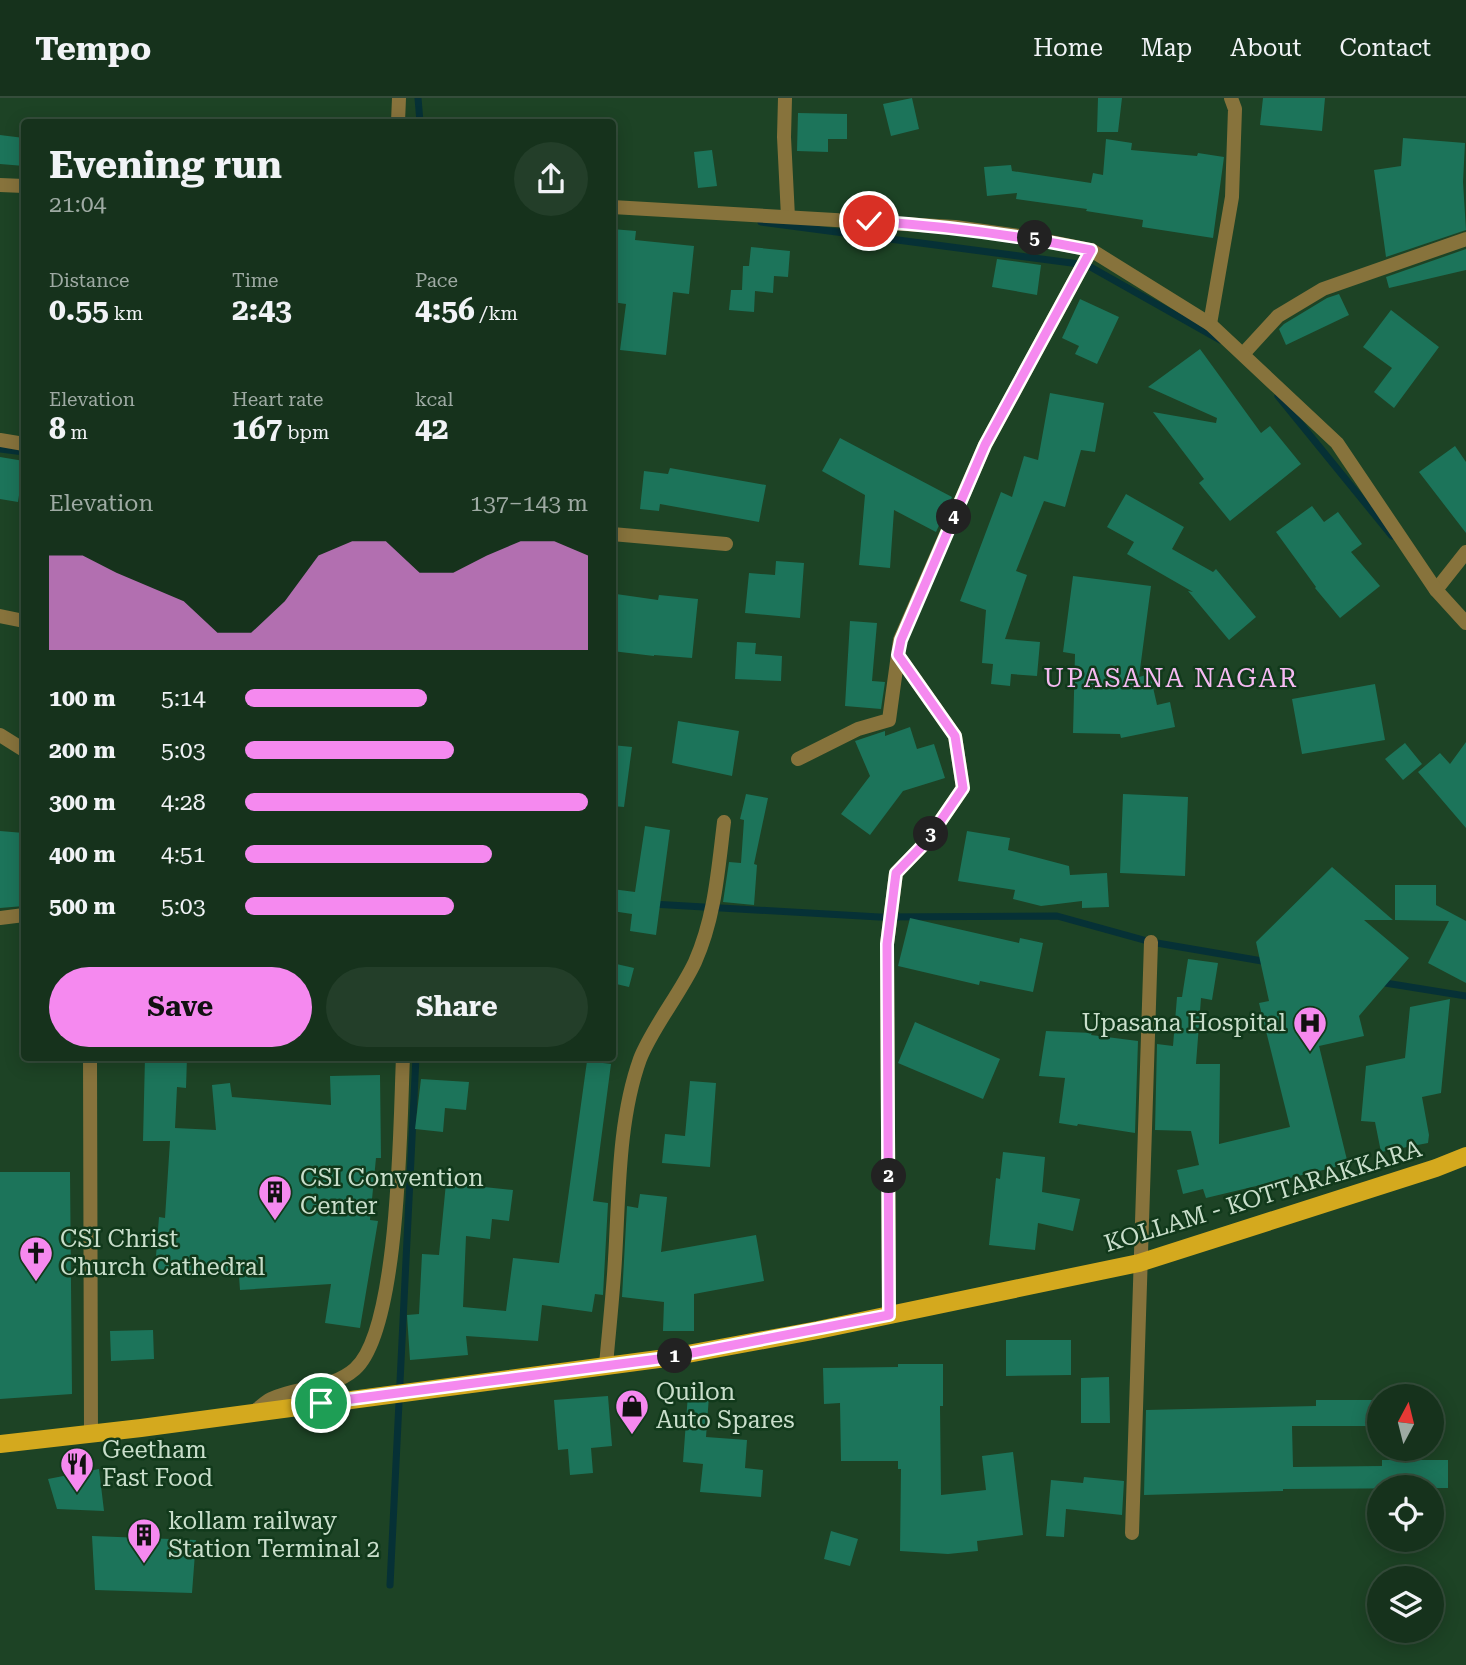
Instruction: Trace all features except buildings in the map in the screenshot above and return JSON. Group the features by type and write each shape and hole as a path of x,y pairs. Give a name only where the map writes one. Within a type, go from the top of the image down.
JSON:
{"main road":[{"name":"KOLLAM - KOTTARAKKARA","path":"0,1444 666,1358 889,1315 1139,1263 1466,1156"}],"street":[{"path":"398,119 399,98"},
{"path":"785,98 788,217"},
{"path":"1210,324 1232,197 1235,109 1231,98"},
{"path":"0,185 21,186"},
{"path":"616,207 955,227 1027,237 1091,250 1210,324 1338,443 1436,590 1466,623"},
{"path":"1244,353 1278,316 1323,289 1466,239"},
{"path":"798,759 858,729 889,720 901,640 985,445 1091,250"},
{"path":"0,440 21,444"},
{"path":"616,534 726,544"},
{"path":"1436,590 1466,552"},
{"path":"0,616 21,620"},
{"path":"889,1315 887,944 896,873 926,842 963,788 955,736 898,655"},
{"path":"0,735 21,748"},
{"path":"607,1365 617,1193 627,1114 640,1059 688,974 707,932 715,896 724,822"},
{"path":"0,918 21,915"},
{"path":"1132,1533 1151,942"},
{"path":"90,1061 91,1434"},
{"path":"254,1412 270,1399 338,1381 356,1368 367,1355 374,1338 389,1272 403,1061"}],"waterway":[{"path":"418,98 420,119"},
{"path":"761,222 1087,265 1220,340"},
{"path":"1278,396 1392,536"},
{"path":"0,449 21,452"},
{"path":"652,904 879,917 1057,916 1151,942 1268,962"},
{"path":"1379,982 1466,996"},
{"path":"390,1585 416,1061"}],"place":[{"name":"Upasana Hospital","path":"1310,1053"},
{"name":"CSI Convention Center","path":"275,1222"},
{"name":"CSI Christ Church Cathedral","path":"36,1283"},
{"name":"Quilon Auto Spares","path":"632,1436"},
{"name":"Geetham Fast Food","path":"77,1494"},
{"name":"kollam railway Station Terminal 2","path":"144,1565"}],"district":[{"name":"UPASANA NAGAR","path":"1171,678"}],"route":[{"path":"321,1403 666,1358 889,1315 887,944 896,873 926,842 963,788 955,736 898,655 901,640 985,445 1091,250 1027,237 955,227 869,221"}]}
